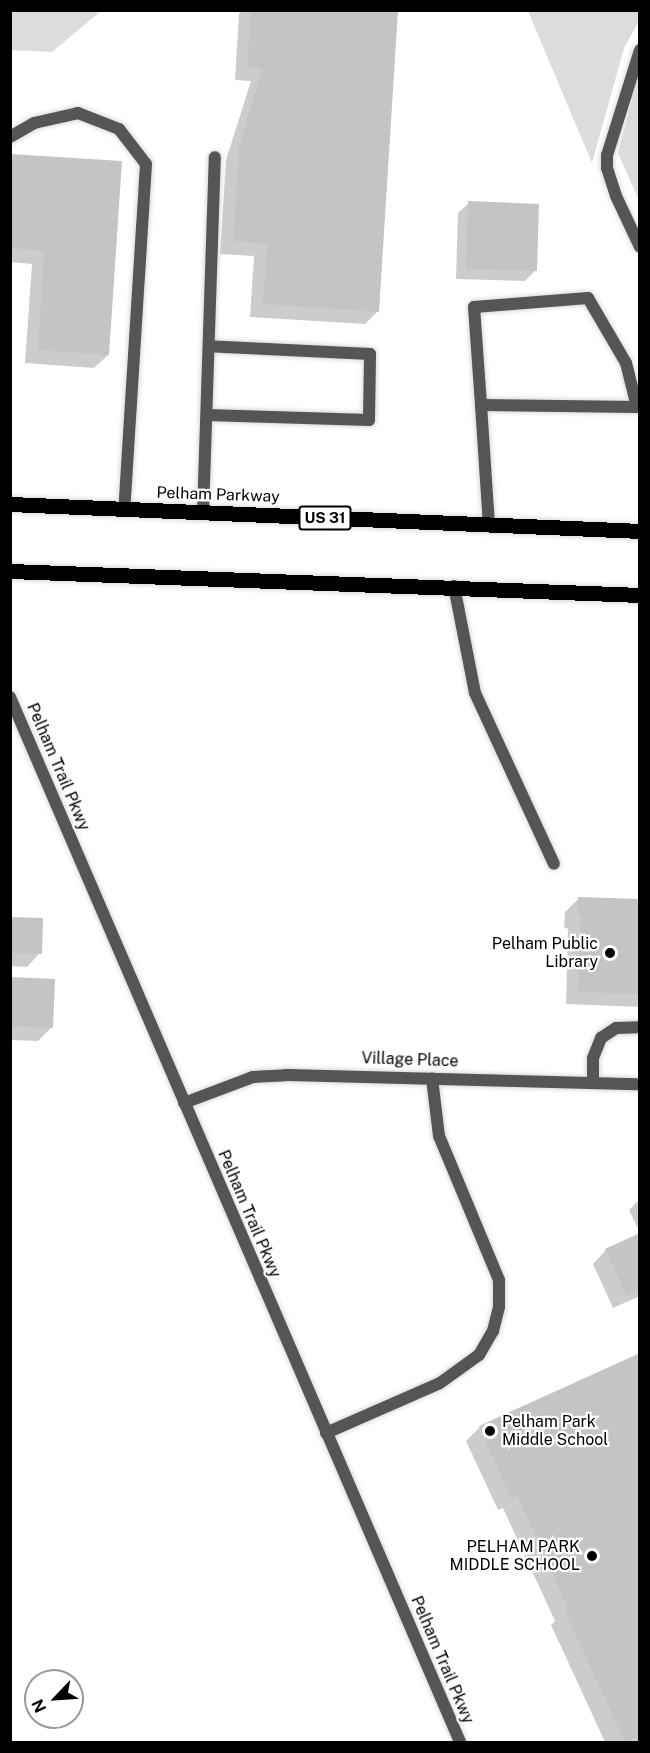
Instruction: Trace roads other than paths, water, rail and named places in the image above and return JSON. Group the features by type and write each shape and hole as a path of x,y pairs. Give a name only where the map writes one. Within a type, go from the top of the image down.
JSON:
{"main road":[{"name":"Pelham Parkway","path":"10,504 639,531"},
{"path":"10,571 454,586 639,595"}],"street":[{"path":"639,50 607,155 607,168 616,196 639,247"},
{"path":"10,137 34,123 78,113 120,129 146,164 124,509"},
{"path":"203,513 214,157"},
{"path":"481,405 637,407 626,363 588,298 474,307 489,525"},
{"path":"207,415 369,420 370,354 209,345"},
{"path":"454,586 475,693 554,864"},
{"name":"Pelham Trail Pkwy","path":"10,697 460,1743"},
{"path":"593,1083 593,1058 601,1038 616,1028 639,1027"},
{"name":"Village Place","path":"184,1103 253,1077 286,1074 639,1084"},
{"path":"327,1433 440,1383 479,1355 493,1331 499,1307 499,1280 439,1136 432,1078"}],"place":[{"name":"Pelham Public Library","path":"610,953"},
{"name":"Pelham Park Middle School","path":"490,1431"},
{"name":"PELHAM PARK MIDDLE SCHOOL","path":"592,1556"}]}
